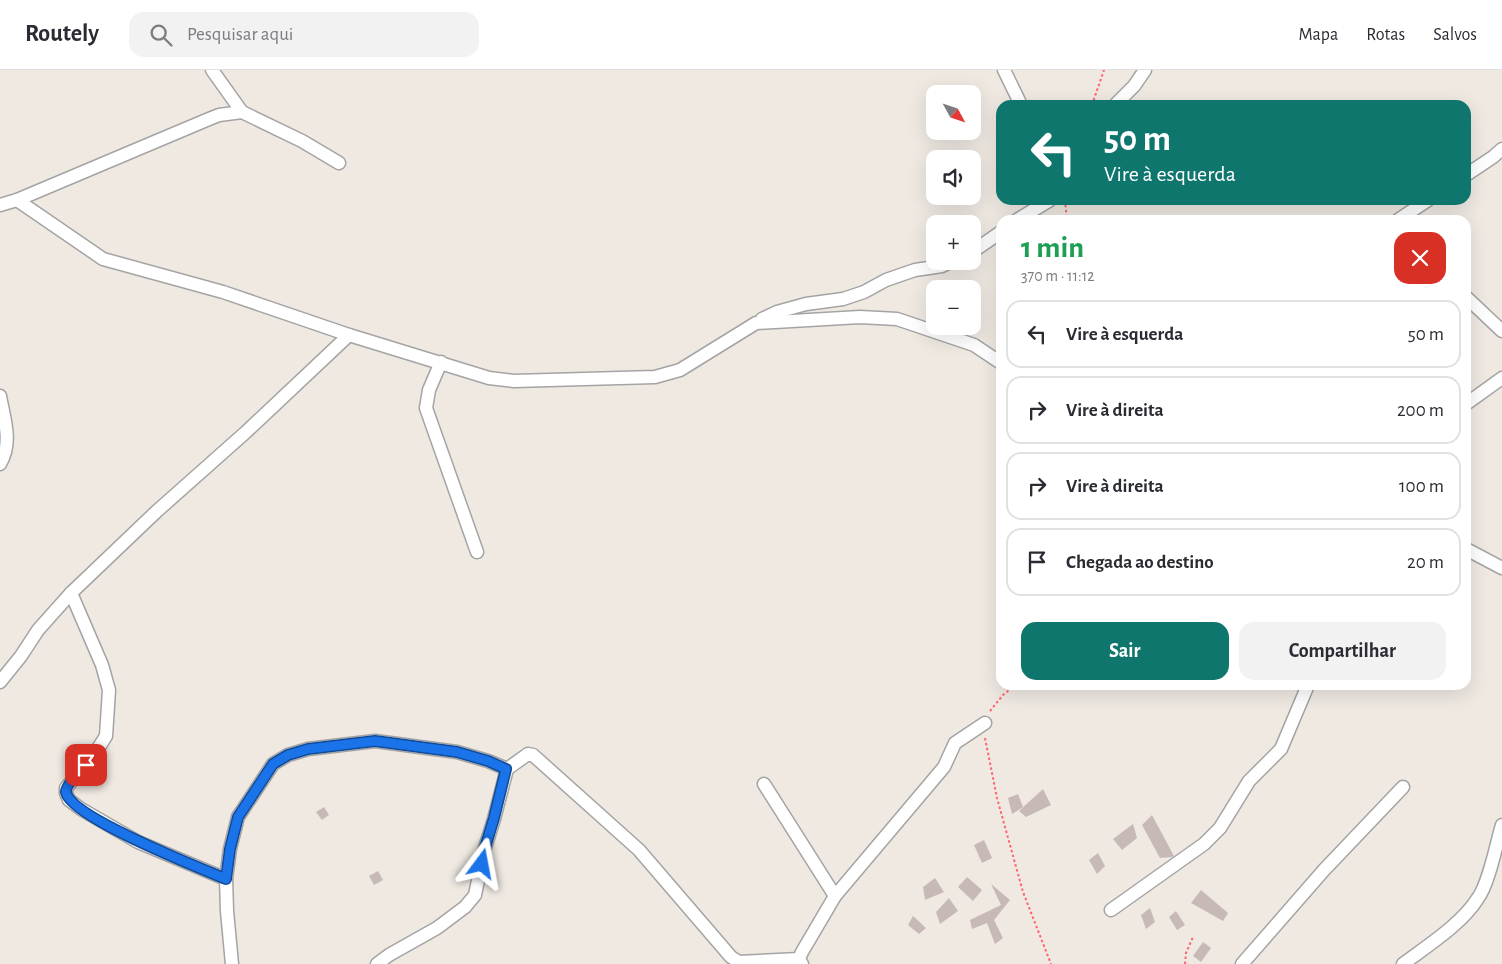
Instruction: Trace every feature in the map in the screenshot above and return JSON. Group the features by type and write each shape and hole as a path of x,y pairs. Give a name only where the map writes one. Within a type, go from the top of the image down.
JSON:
{"street":[{"path":"212,70 242,112 302,141 338,163"},
{"path":"1004,70 1019,100"},
{"path":"1120,100 1134,86 1145,70"},
{"path":"0,205 17,200 219,115 242,112"},
{"path":"1471,171 1502,149"},
{"path":"17,200 103,259 223,292 349,335 489,378 514,381 655,377 680,370 756,322 777,312 806,304 843,299 864,292 886,280 915,270 926,268"},
{"path":"1024,215 1040,205"},
{"path":"1409,215 1422,205"},
{"path":"981,246 996,235"},
{"path":"1471,302 1502,331"},
{"path":"756,322 860,317 897,319 974,345 996,360"},
{"path":"0,682 21,656 38,630 70,593 349,335"},
{"path":"441,362 429,390 426,408 477,552"},
{"path":"1471,400 1502,378"},
{"path":"0,396 8,438 6,454 0,464"},
{"path":"1471,552 1502,568"},
{"path":"70,593 102,665 109,690 106,736 94,755 66,788 69,800 138,842 226,879"},
{"path":"1111,910 1204,844 1220,828 1249,781 1281,750 1306,690"},
{"path":"377,964 389,955 437,928 465,907 475,896 484,851 506,769 528,754 533,755 639,850 731,957 739,962 800,961 835,896 944,767 955,743 986,723"},
{"path":"232,964 226,911 226,879 230,849 238,817 273,764 288,755 308,749 375,741 457,752 488,761 506,769"},
{"path":"764,784 835,896"},
{"path":"1242,964 1324,870 1403,787"},
{"path":"1403,964 1462,917 1478,898 1483,888 1502,825"}],"path":[{"path":"1094,100 1104,70"},
{"path":"1010,690 994,704 988,715 985,738 997,798 1023,892 1051,964"},
{"path":"1186,964 1186,953 1192,937"}],"building":[{"path":"1043,789 1051,805 1026,817 1019,811"},
{"path":"1018,794 1023,807 1012,814 1008,798"},
{"path":"324,807 329,815 322,820 316,812"},
{"path":"1152,815 1174,856 1160,858 1142,825"},
{"path":"1133,824 1137,838 1122,850 1113,839"},
{"path":"984,840 992,858 982,863 974,845"},
{"path":"1098,853 1105,866 1097,874 1089,860"},
{"path":"378,871 383,880 374,885 369,876"},
{"path":"967,877 982,890 973,901 958,887"},
{"path":"935,878 944,892 925,900 923,887"},
{"path":"991,884 1010,900 994,920 1003,938 995,944 987,923 972,929 970,920 1001,905"},
{"path":"1201,890 1228,913 1223,921 1191,903"},
{"path":"949,898 958,911 940,924 936,912"},
{"path":"1150,908 1155,922 1146,929 1141,915"},
{"path":"1176,911 1185,925 1177,930 1169,917"},
{"path":"913,916 926,928 919,934 908,925"},
{"path":"1203,942 1211,948 1201,962 1193,956"}],"route":[{"path":"86,765 66,788 69,800 138,842 226,879 230,849 238,817 259,782 273,764 288,755 308,749 375,741 457,752 488,761 506,769 504,784 484,851 482,864"}]}
